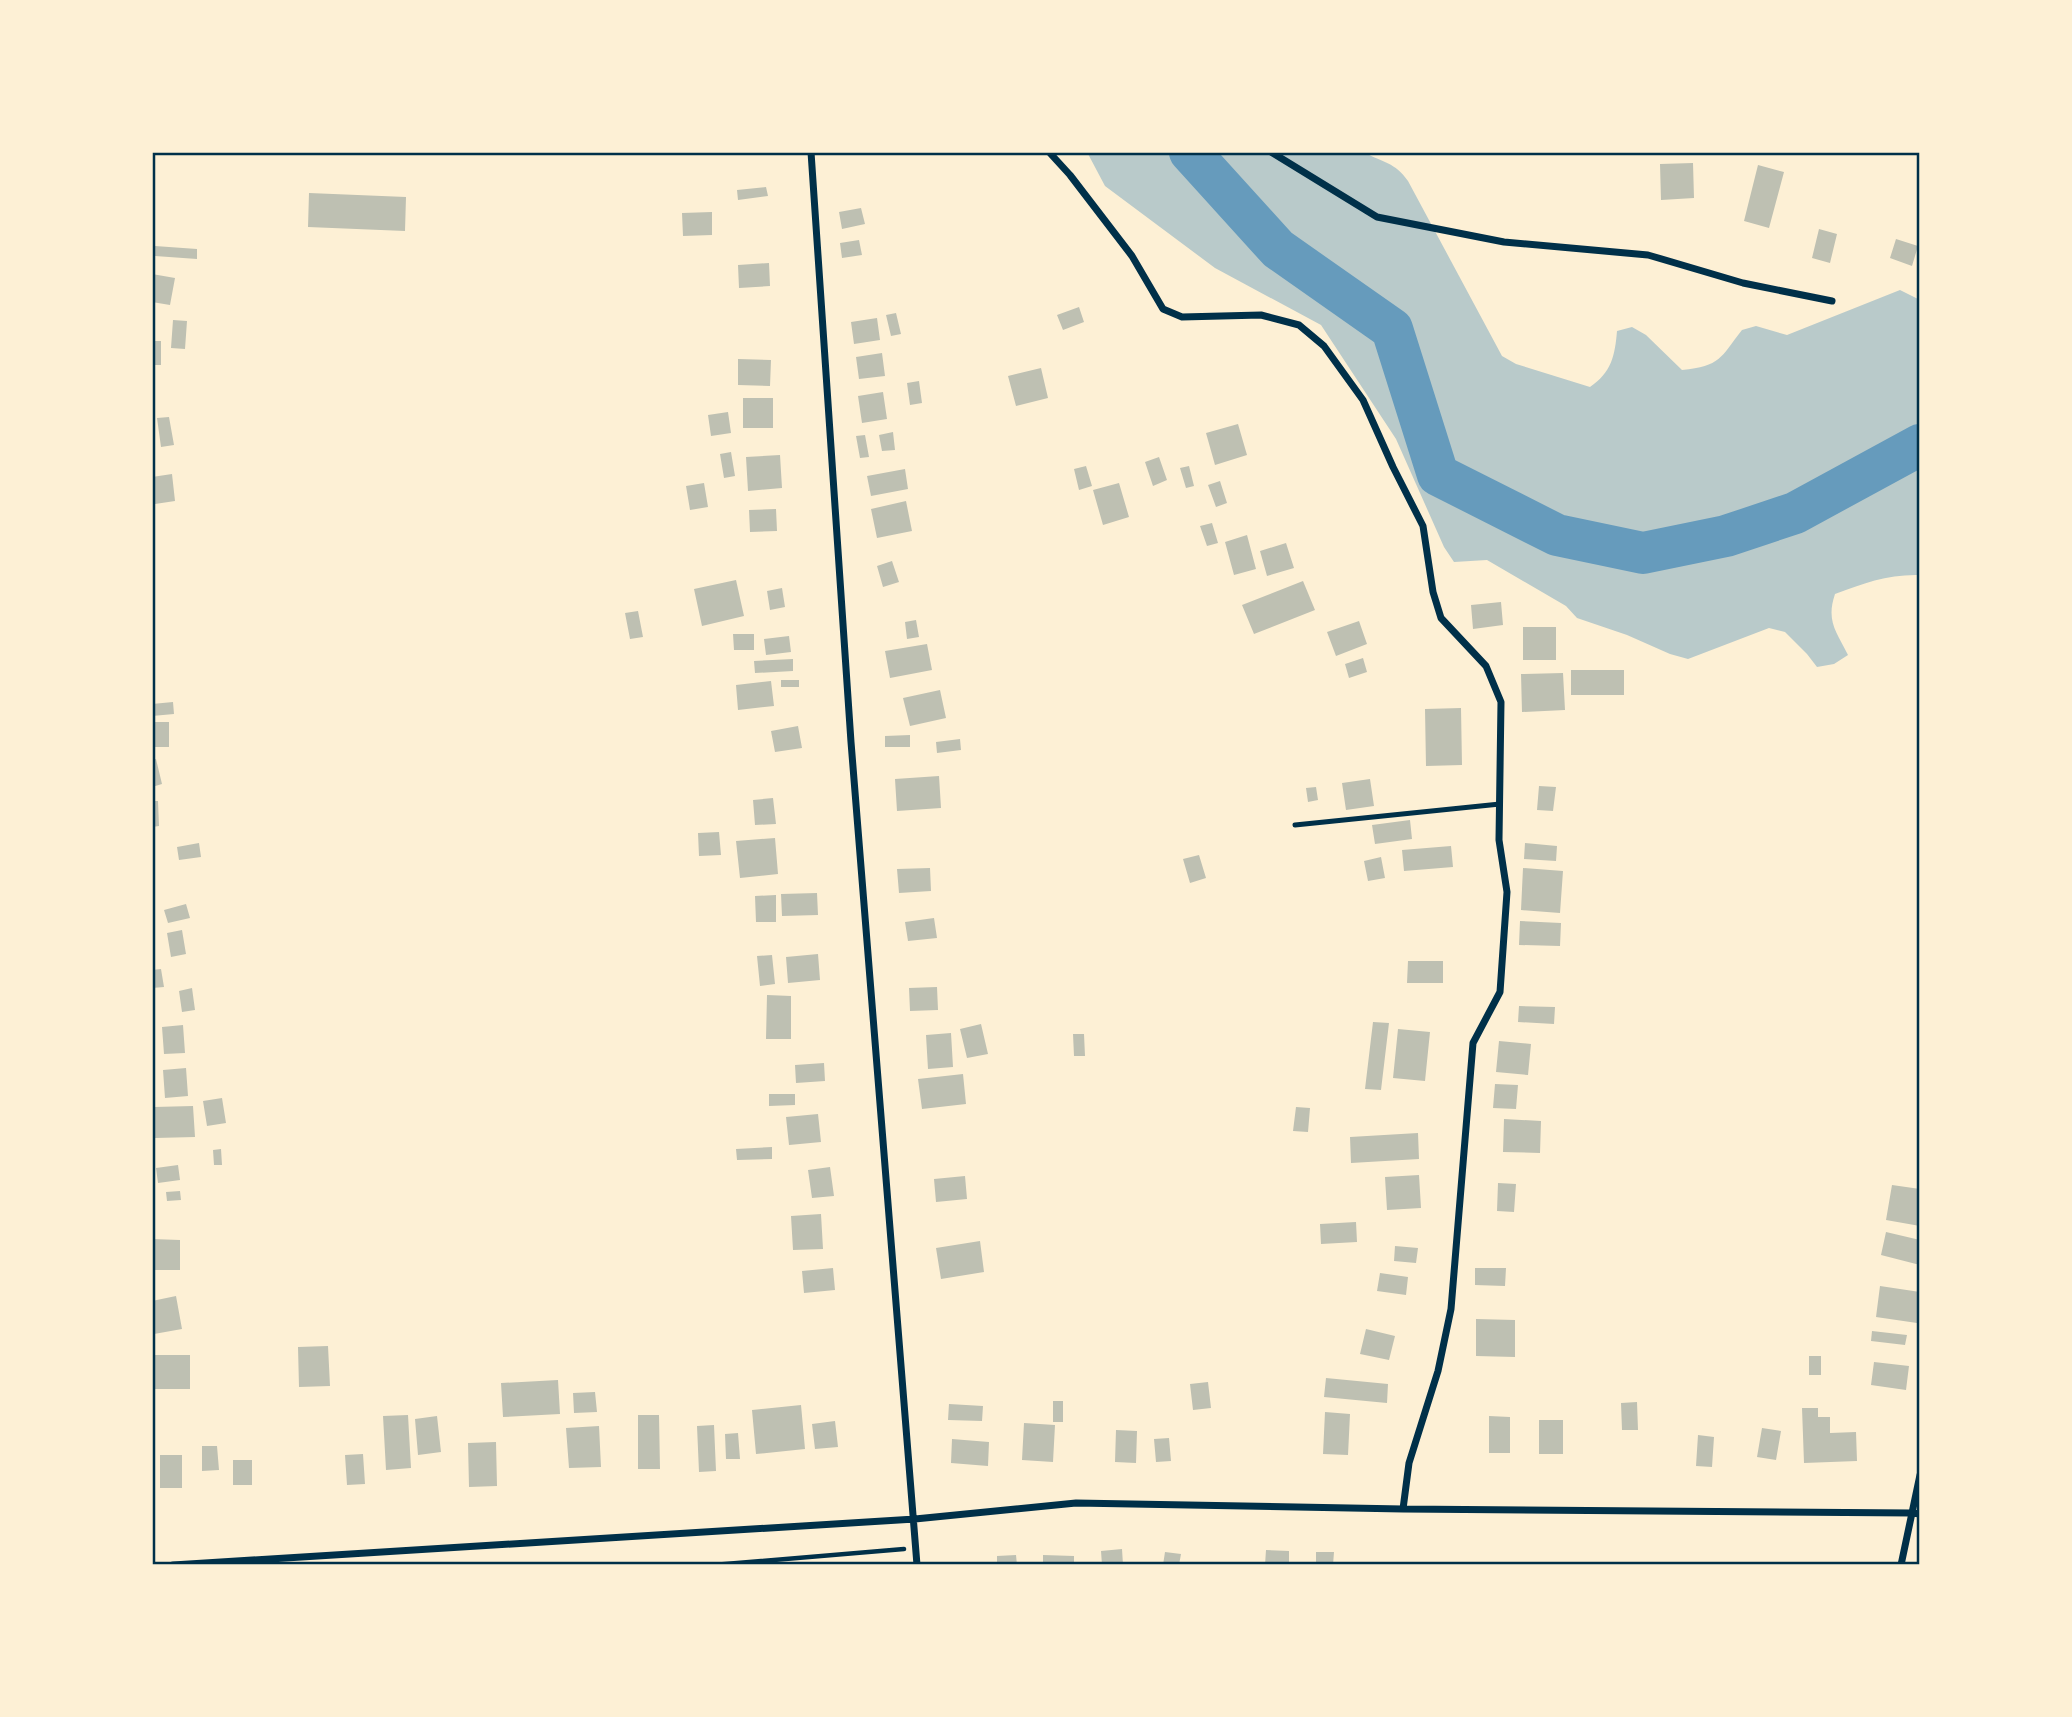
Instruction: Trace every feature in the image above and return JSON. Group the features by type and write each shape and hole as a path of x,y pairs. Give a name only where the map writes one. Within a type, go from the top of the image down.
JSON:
{"street":[{"path":"811,152 850,728 917,1565"},
{"path":"1049,152 1132,256 1163,309 1182,317 1261,315 1298,326 1324,346 1363,400 1423,526 1433,592 1441,618 1486,666 1501,702 1499,840 1507,892 1500,992 1473,1043 1451,1309 1438,1371 1409,1463 1403,1509"},
{"path":"1271,152 1377,217 1504,242 1648,256 1743,283 1832,301"},
{"path":"1901,1565 1916,1513 1920,1475"},
{"path":"173,1565 915,1519 1076,1503 1403,1509 1916,1513"}],"lane":[{"path":"1295,825 1500,804"}],"path":[{"path":"713,1565 916,1548"}],"shaded area":[{"path":"1087,152 1364,152 1393,166 1408,181 1502,356 1516,364 1590,387 1603,376 1611,363 1617,331 1632,327 1646,335 1682,370 1705,366 1718,359 1742,330 1756,326 1787,335 1900,290 1920,300 1920,575 1887,578 1835,594 1832,619 1848,655 1834,664 1817,667 1785,632 1769,628 1688,659 1670,654 1627,635 1577,618 1566,606 1487,560 1454,562 1444,547 1396,439 1321,325 1215,268 1105,186"}],"building":[{"path":"1693,163 1694,198 1661,200 1660,164"},
{"path":"1758,165 1784,172 1769,228 1744,221"},
{"path":"766,187 768,196 738,200 737,190"},
{"path":"309,193 406,197 405,231 308,227"},
{"path":"861,208 865,224 842,229 839,212"},
{"path":"712,212 712,235 683,236 682,213"},
{"path":"1819,229 1837,234 1830,263 1812,258"},
{"path":"1896,239 1918,246 1912,266 1890,258"},
{"path":"859,240 862,255 842,258 840,243"},
{"path":"155,246 197,249 197,259 155,256"},
{"path":"769,263 770,286 739,288 738,265"},
{"path":"152,274 175,278 170,305 152,302"},
{"path":"1079,307 1084,322 1063,330 1057,315"},
{"path":"896,313 901,334 891,336 886,315"},
{"path":"877,318 880,340 854,344 851,322"},
{"path":"173,320 187,321 185,349 171,348"},
{"path":"152,341 161,341 161,365 152,365"},
{"path":"882,353 885,376 859,379 856,357"},
{"path":"738,359 771,360 770,386 738,385"},
{"path":"1041,368 1048,398 1016,406 1008,376"},
{"path":"919,381 922,403 910,405 907,383"},
{"path":"883,392 887,419 862,423 858,396"},
{"path":"743,398 773,398 773,428 743,428"},
{"path":"728,412 731,433 711,436 708,415"},
{"path":"169,417 174,445 161,447 157,418"},
{"path":"1238,424 1247,455 1215,465 1206,433"},
{"path":"893,432 895,450 882,451 879,435"},
{"path":"865,435 869,457 860,458 856,436"},
{"path":"731,452 735,476 724,478 720,454"},
{"path":"780,455 782,488 748,491 746,457"},
{"path":"1159,457 1167,480 1153,486 1145,462"},
{"path":"1086,466 1092,486 1079,490 1074,469"},
{"path":"1189,466 1194,486 1186,488 1180,468"},
{"path":"905,469 908,489 871,496 867,476"},
{"path":"172,474 175,501 155,504 152,477"},
{"path":"1220,481 1227,503 1216,507 1208,485"},
{"path":"704,483 708,507 690,510 686,486"},
{"path":"1119,483 1129,517 1103,525 1093,490"},
{"path":"906,501 912,531 877,538 871,509"},
{"path":"776,509 777,531 750,532 749,510"},
{"path":"1212,523 1218,543 1207,546 1200,526"},
{"path":"1247,535 1256,569 1234,575 1225,542"},
{"path":"1286,543 1294,568 1267,576 1260,551"},
{"path":"892,561 899,582 883,587 877,566"},
{"path":"736,580 744,616 702,626 694,589"},
{"path":"1303,581 1315,610 1254,634 1242,605"},
{"path":"782,588 785,607 770,610 767,591"},
{"path":"1501,602 1503,625 1473,629 1471,605"},
{"path":"638,611 643,637 630,639 625,613"},
{"path":"916,620 919,637 907,639 905,622"},
{"path":"1359,621 1367,644 1336,656 1327,632"},
{"path":"1523,627 1556,627 1556,660 1523,660"},
{"path":"733,634 754,634 754,650 734,650"},
{"path":"789,636 791,652 766,655 764,639"},
{"path":"927,644 932,670 890,678 885,651"},
{"path":"1363,658 1367,672 1349,678 1345,664"},
{"path":"793,659 793,671 755,673 754,661"},
{"path":"1571,670 1624,670 1624,695 1571,695"},
{"path":"1563,673 1565,710 1522,712 1521,674"},
{"path":"781,680 799,680 799,687 781,687"},
{"path":"771,681 774,706 738,710 736,685"},
{"path":"940,690 946,718 910,726 903,698"},
{"path":"173,702 174,714 152,716 152,704"},
{"path":"1461,708 1462,765 1426,766 1425,709"},
{"path":"152,722 169,722 169,747 152,747"},
{"path":"798,726 802,748 775,752 771,731"},
{"path":"910,735 910,747 885,747 885,736"},
{"path":"960,739 961,750 937,753 936,742"},
{"path":"156,759 162,784 152,787 152,760"},
{"path":"939,776 941,808 897,811 895,779"},
{"path":"1370,779 1374,806 1346,810 1342,783"},
{"path":"1539,786 1556,787 1553,811 1537,810"},
{"path":"1316,787 1318,800 1308,802 1306,788"},
{"path":"773,798 776,824 755,825 753,800"},
{"path":"152,801 158,801 159,826 152,827"},
{"path":"1410,820 1412,839 1375,844 1372,825"},
{"path":"719,832 721,855 699,856 698,833"},
{"path":"775,838 778,874 740,878 736,841"},
{"path":"199,843 201,857 179,860 177,847"},
{"path":"1525,843 1557,846 1556,861 1524,859"},
{"path":"1451,846 1453,867 1404,871 1402,850"},
{"path":"1199,855 1206,878 1190,883 1183,859"},
{"path":"1381,857 1385,878 1368,881 1364,861"},
{"path":"930,868 931,891 899,893 897,869"},
{"path":"1523,868 1563,871 1560,913 1521,910"},
{"path":"817,893 818,915 782,916 781,894"},
{"path":"776,895 776,922 756,922 755,896"},
{"path":"186,904 190,918 168,923 164,910"},
{"path":"934,918 937,938 908,941 905,922"},
{"path":"1520,921 1561,923 1560,946 1519,945"},
{"path":"182,930 186,954 171,957 167,933"},
{"path":"818,954 820,980 788,983 786,957"},
{"path":"772,955 775,984 760,986 757,956"},
{"path":"1408,961 1443,961 1443,983 1407,983"},
{"path":"161,969 164,987 152,988 152,970"},
{"path":"937,987 938,1010 910,1011 909,988"},
{"path":"192,988 195,1010 182,1012 179,991"},
{"path":"767,995 791,996 791,1039 766,1039"},
{"path":"1519,1006 1555,1007 1554,1024 1518,1022"},
{"path":"1373,1022 1389,1023 1381,1090 1365,1089"},
{"path":"981,1024 988,1054 967,1058 960,1029"},
{"path":"183,1025 185,1053 164,1054 162,1027"},
{"path":"1398,1029 1430,1032 1425,1081 1393,1078"},
{"path":"951,1033 953,1067 928,1069 926,1035"},
{"path":"1073,1034 1084,1034 1085,1056 1074,1056"},
{"path":"1499,1041 1531,1044 1528,1075 1496,1072"},
{"path":"824,1063 825,1081 796,1083 795,1065"},
{"path":"186,1068 188,1096 165,1098 163,1070"},
{"path":"963,1074 966,1104 922,1109 918,1079"},
{"path":"1495,1084 1518,1085 1516,1109 1493,1108"},
{"path":"769,1094 795,1094 795,1105 769,1106"},
{"path":"222,1098 226,1123 207,1126 203,1101"},
{"path":"193,1106 195,1137 155,1138 154,1107"},
{"path":"1296,1107 1310,1108 1308,1132 1293,1131"},
{"path":"818,1114 821,1142 789,1145 786,1117"},
{"path":"1504,1119 1541,1121 1540,1153 1503,1152"},
{"path":"1418,1133 1419,1159 1351,1163 1350,1137"},
{"path":"772,1147 772,1159 737,1160 736,1149"},
{"path":"221,1149 222,1165 214,1165 213,1150"},
{"path":"178,1165 180,1180 158,1183 156,1168"},
{"path":"830,1167 834,1196 812,1198 808,1170"},
{"path":"1419,1175 1421,1208 1387,1210 1385,1177"},
{"path":"965,1176 967,1199 936,1202 934,1179"},
{"path":"1498,1183 1516,1184 1514,1212 1497,1211"},
{"path":"1892,1185 1920,1189 1920,1226 1886,1220"},
{"path":"180,1191 181,1200 167,1201 166,1192"},
{"path":"821,1214 823,1249 793,1250 791,1216"},
{"path":"1356,1222 1357,1242 1321,1244 1320,1224"},
{"path":"1886,1232 1920,1240 1920,1265 1881,1255"},
{"path":"152,1239 180,1240 180,1270 152,1270"},
{"path":"980,1241 984,1272 941,1279 936,1248"},
{"path":"1395,1246 1418,1248 1416,1263 1394,1261"},
{"path":"833,1268 835,1290 804,1293 802,1271"},
{"path":"1475,1268 1506,1268 1505,1286 1475,1285"},
{"path":"1380,1273 1408,1277 1406,1295 1377,1291"},
{"path":"1880,1286 1920,1292 1917,1323 1876,1317"},
{"path":"176,1296 182,1329 154,1334 152,1301"},
{"path":"1476,1319 1515,1320 1515,1357 1476,1356"},
{"path":"1366,1329 1395,1336 1389,1360 1360,1354"},
{"path":"1872,1331 1907,1335 1905,1345 1871,1341"},
{"path":"328,1346 330,1386 299,1387 298,1347"},
{"path":"154,1355 190,1355 190,1389 154,1389"},
{"path":"1809,1356 1821,1356 1821,1375 1809,1375"},
{"path":"1874,1362 1909,1366 1906,1390 1871,1385"},
{"path":"1326,1378 1388,1384 1387,1403 1324,1397"},
{"path":"558,1380 560,1414 503,1417 501,1383"},
{"path":"1208,1382 1211,1408 1193,1410 1190,1384"},
{"path":"595,1392 597,1412 574,1413 573,1393"},
{"path":"1053,1401 1063,1401 1063,1422 1053,1422"},
{"path":"1637,1402 1638,1430 1622,1430 1621,1403"},
{"path":"949,1404 983,1406 982,1421 948,1420"},
{"path":"801,1405 805,1449 756,1454 752,1410"},
{"path":"1802,1408 1818,1408 1818,1417 1830,1417 1830,1433 1856,1432 1857,1461 1804,1463"},
{"path":"1325,1412 1350,1414 1348,1455 1323,1454"},
{"path":"408,1415 411,1468 386,1470 383,1416"},
{"path":"638,1415 659,1415 660,1469 638,1469"},
{"path":"437,1416 441,1452 418,1455 415,1419"},
{"path":"1489,1416 1510,1417 1510,1453 1489,1453"},
{"path":"1539,1420 1563,1420 1563,1454 1539,1454"},
{"path":"835,1421 838,1447 815,1449 812,1424"},
{"path":"1024,1423 1055,1425 1053,1462 1022,1460"},
{"path":"714,1425 716,1471 699,1472 697,1426"},
{"path":"599,1426 601,1467 569,1468 566,1428"},
{"path":"1762,1428 1781,1431 1776,1460 1757,1457"},
{"path":"1116,1430 1137,1431 1136,1463 1115,1462"},
{"path":"738,1433 740,1459 726,1459 725,1434"},
{"path":"1698,1435 1714,1437 1712,1467 1696,1466"},
{"path":"1169,1438 1171,1461 1156,1462 1154,1439"},
{"path":"952,1439 989,1442 988,1466 951,1463"},
{"path":"496,1442 497,1486 469,1487 468,1443"},
{"path":"202,1446 217,1446 219,1470 202,1471"},
{"path":"363,1454 365,1484 347,1485 345,1455"},
{"path":"160,1455 182,1455 182,1488 160,1488"},
{"path":"233,1460 252,1460 252,1485 233,1485"},
{"path":"1122,1549 1123,1565 1102,1565 1101,1551"},
{"path":"1266,1550 1289,1551 1289,1565 1265,1565"},
{"path":"1165,1552 1181,1554 1179,1565 1163,1565"},
{"path":"1316,1552 1334,1552 1333,1565 1316,1565"},
{"path":"1016,1555 1017,1565 997,1565 997,1556"},
{"path":"1043,1555 1074,1556 1074,1565 1043,1565"}],"waterway":[{"path":"1190,152 1278,249 1392,329 1438,475 1557,535 1643,553 1726,536 1795,513 1920,445"}]}
